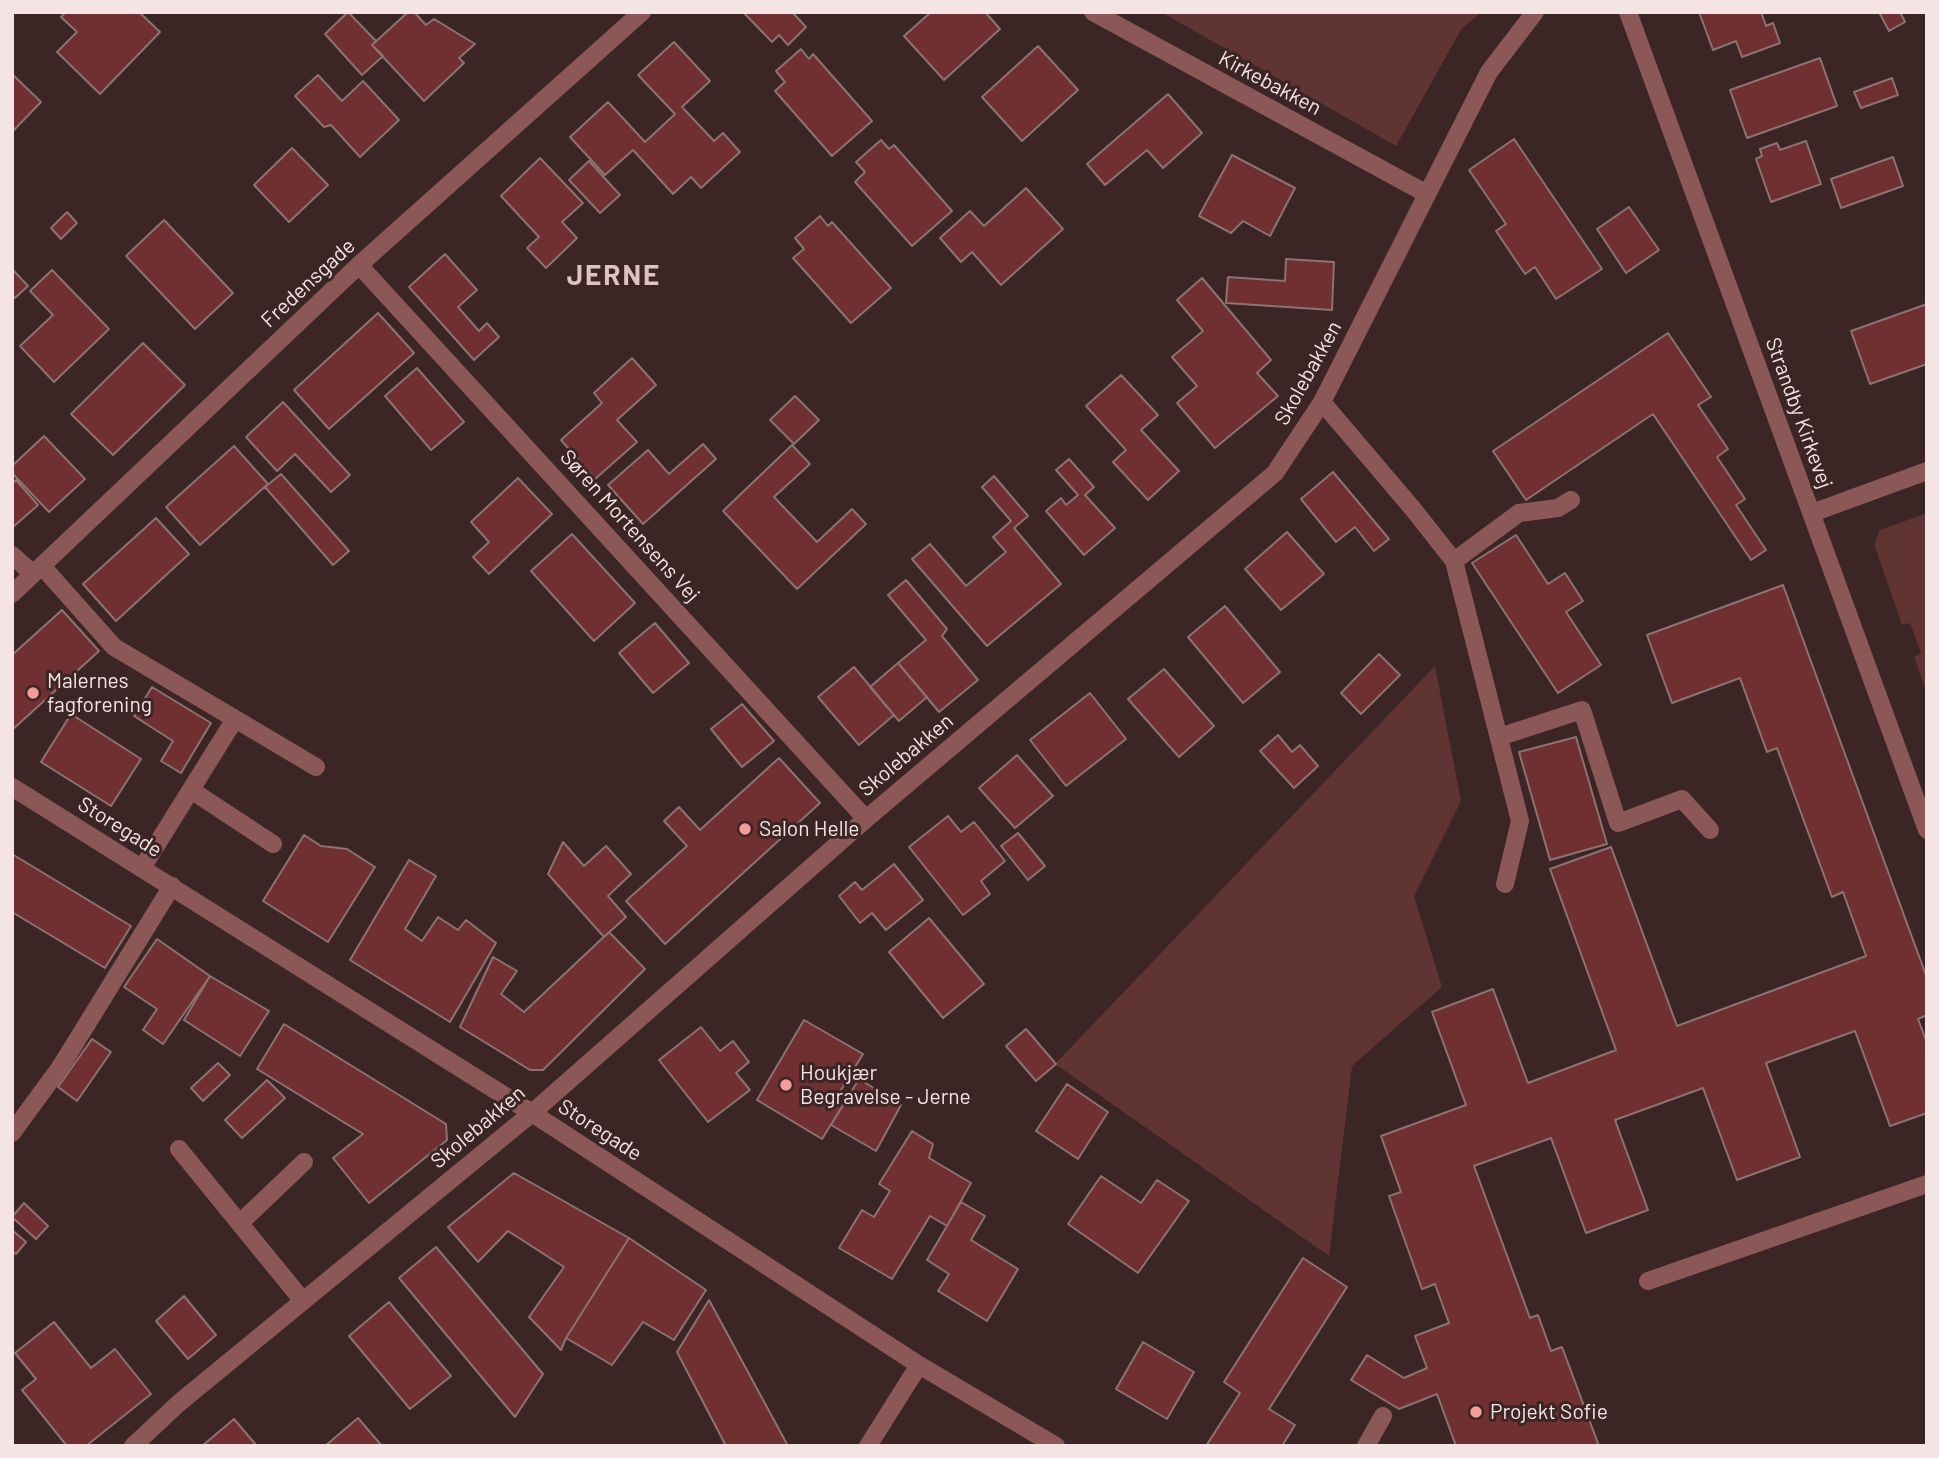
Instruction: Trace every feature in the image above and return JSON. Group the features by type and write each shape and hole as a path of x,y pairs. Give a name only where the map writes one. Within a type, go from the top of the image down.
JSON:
{"street":[{"name":"Fredensgade","path":"12,594 359,265 642,12"},
{"name":"Kirkebakken","path":"1093,12 1427,194"},
{"name":"Skolebakken","path":"133,1446 178,1403 532,1113 866,819 1275,472 1322,402 1489,72 1535,12"},
{"name":"Strandby Kirkevej","path":"1628,12 1927,830"},
{"name":"Søren Mortensens Vej","path":"359,265 866,819"},
{"path":"1322,402 1454,561 1520,821 1505,884"},
{"path":"1812,513 1927,471"},
{"path":"1454,561 1519,513 1558,508 1571,500"},
{"path":"12,555 38,570 114,647 316,767"},
{"path":"1499,737 1582,710 1618,823 1682,799 1710,830"},
{"path":"142,868 235,719"},
{"name":"Storegade","path":"12,787 532,1113 919,1365 1056,1446"},
{"path":"191,790 273,844"},
{"path":"12,1133 61,1066 172,886"},
{"path":"179,1149 303,1301"},
{"path":"240,1223 304,1162"},
{"path":"1648,1280 1927,1184"},
{"path":"868,1446 919,1365"},
{"path":"1366,1446 1383,1416"}],"shaded area":[{"path":"1161,12 1482,12 1462,28 1396,146"},
{"path":"1927,513 1927,693 1914,657 1921,653 1910,623 1902,625 1874,544 1880,530"},
{"path":"1435,666 1461,801 1414,896 1442,987 1352,1066 1329,1256 1055,1064"}],"building":[{"path":"66,12 139,12 160,32 100,94 57,52 77,32 61,17"},
{"path":"348,12 376,41 372,45 383,56 362,75 325,34"},
{"path":"408,12 414,12 426,25 434,19 475,44 459,58 464,63 424,101 372,45"},
{"path":"743,12 792,12 806,27 788,45 779,35 772,42"},
{"path":"931,12 985,12 1000,29 944,80 904,36"},
{"path":"1699,12 1761,12 1766,26 1773,23 1780,43 1742,57 1736,41 1713,50"},
{"path":"1879,12 1900,12 1905,22 1889,31"},
{"path":"674,42 710,81 682,107 714,141 723,133 740,152 701,188 691,177 673,194 633,150 605,175 570,137 608,102 645,142 675,114 638,75"},
{"path":"1038,46 1078,90 1022,141 982,97"},
{"path":"801,49 809,59 813,54 872,121 832,156 775,91 785,82 776,71"},
{"path":"1820,58 1837,106 1747,138 1730,90"},
{"path":"12,74 41,102 12,132"},
{"path":"318,75 342,101 363,81 399,120 360,157 331,125 324,127 295,96"},
{"path":"1892,78 1898,95 1861,108 1854,92"},
{"path":"1168,94 1202,133 1163,168 1147,150 1105,185 1087,164"},
{"path":"1514,139 1602,269 1556,299 1535,267 1525,274 1496,231 1506,224 1469,170"},
{"path":"881,140 889,149 894,145 952,211 912,246 855,182 865,172 856,162"},
{"path":"1806,141 1821,184 1771,202 1756,159 1762,156 1760,149 1777,143 1780,150"},
{"path":"292,148 328,185 289,222 254,185"},
{"path":"1232,155 1295,188 1270,236 1243,221 1231,233 1199,216"},
{"path":"1893,157 1903,186 1841,208 1831,179"},
{"path":"540,158 583,203 562,222 577,238 546,268 527,248 539,237 501,196"},
{"path":"589,161 620,195 600,213 569,180"},
{"path":"1026,188 1063,229 1001,285 972,252 961,262 940,238 970,211 984,226"},
{"path":"1629,207 1659,250 1626,273 1597,229"},
{"path":"67,212 77,223 61,239 51,228"},
{"path":"820,216 828,226 832,222 891,288 851,323 793,258 804,249 795,238"},
{"path":"164,220 233,293 195,329 126,256"},
{"path":"445,254 477,290 458,307 479,331 487,323 499,337 474,360 409,287"},
{"path":"1286,259 1334,262 1332,310 1226,303 1228,277 1285,281"},
{"path":"12,269 28,286 15,298 12,295"},
{"path":"52,270 109,329 54,382 20,346 53,315 30,291"},
{"path":"1202,278 1271,360 1257,373 1278,396 1215,448 1177,403 1197,386 1172,357 1203,331 1177,300"},
{"path":"1927,304 1927,364 1870,384 1851,331"},
{"path":"378,313 414,353 329,429 294,390"},
{"path":"1668,333 1711,397 1698,405 1728,449 1717,457 1745,499 1736,505 1766,550 1751,560 1653,414 1526,500 1493,451"},
{"path":"143,343 185,385 113,455 71,414"},
{"path":"632,358 656,385 617,420 637,442 595,479 561,440 602,403 594,393"},
{"path":"417,368 464,422 431,450 385,396"},
{"path":"1121,375 1158,415 1141,430 1179,471 1148,500 1113,462 1126,450 1086,406"},
{"path":"795,396 819,420 794,444 770,420"},
{"path":"283,402 350,475 331,492 295,454 277,471 246,437"},
{"path":"44,436 85,479 49,512 12,473 12,466"},
{"path":"703,444 716,459 643,524 608,485 648,450 669,474"},
{"path":"792,445 810,464 774,497 817,542 852,509 866,524 797,589 723,511"},
{"path":"234,446 268,484 200,545 166,507"},
{"path":"1069,459 1094,487 1085,495 1115,528 1084,555 1046,511 1061,498 1066,505 1078,495 1056,470"},
{"path":"1333,472 1389,539 1374,551 1355,527 1336,542 1301,499"},
{"path":"281,474 349,551 333,565 265,487"},
{"path":"994,476 1028,516 1014,528 1061,584 987,646 912,559 930,544 966,586 1006,552 993,537 1011,521 982,487"},
{"path":"518,478 552,514 489,574 473,557 489,542 471,522"},
{"path":"16,480 38,505 12,528 12,484"},
{"path":"156,518 189,554 116,621 83,584"},
{"path":"1287,532 1324,574 1281,610 1245,569"},
{"path":"572,534 635,603 594,641 531,571"},
{"path":"1516,535 1548,584 1565,573 1583,601 1566,612 1601,665 1558,693 1472,563"},
{"path":"906,580 947,629 942,636 978,680 939,712 898,663 926,640 888,595"},
{"path":"1783,585 1927,978 1927,1015 1918,1019 1927,1043 1927,1113 1890,1126 1855,1031 1766,1063 1800,1157 1737,1180 1703,1088 1615,1120 1648,1210 1586,1233 1551,1138 1474,1166 1530,1318 1538,1315 1551,1351 1562,1347 1599,1446 1456,1446 1437,1394 1399,1409 1351,1380 1367,1355 1404,1378 1427,1368 1415,1336 1449,1323 1435,1284 1422,1289 1389,1196 1401,1192 1381,1136 1466,1105 1432,1012 1493,989 1528,1083 1616,1050 1550,869 1611,847 1677,1026 1866,956 1843,892 1832,897 1777,748 1767,752 1740,678 1672,703 1647,635"},
{"path":"1225,606 1280,672 1243,703 1188,637"},
{"name":"Malernes fagforening","path":"62,610 99,651 12,730 12,655"},
{"path":"655,623 689,663 653,693 619,653"},
{"path":"1379,654 1400,675 1361,714 1341,693"},
{"path":"898,663 927,697 899,721 870,687"},
{"path":"854,667 894,715 859,745 818,697"},
{"path":"1164,669 1214,726 1179,757 1128,699"},
{"path":"152,687 211,723 181,773 161,761 173,741 134,716"},
{"path":"1090,693 1126,739 1066,786 1030,740"},
{"path":"742,704 774,741 742,767 711,729"},
{"path":"71,714 141,759 111,806 41,762"},
{"path":"1278,735 1292,752 1300,745 1318,766 1294,788 1260,751"},
{"path":"1576,737 1607,844 1550,860 1519,752"},
{"path":"1017,755 1053,796 1015,828 979,788"},
{"path":"779,758 820,803 665,944 626,901 687,846 664,821 679,807 700,830"},
{"path":"948,816 961,832 974,822 1005,861 981,881 990,894 963,915 909,847"},
{"path":"1018,833 1045,866 1028,880 1001,846"},
{"path":"304,835 321,846 347,849 375,867 328,942 263,901"},
{"path":"563,842 584,866 606,846 631,874 608,896 626,917 604,937 548,874"},
{"path":"12,854 131,926 105,968 12,912"},
{"path":"409,860 436,876 405,929 422,941 438,917 458,930 466,920 496,943 450,1022 350,960"},
{"path":"894,864 923,900 886,930 872,913 860,923 839,896 855,882 862,890"},
{"path":"929,918 984,984 943,1018 889,952"},
{"path":"609,932 645,969 543,1070 530,1070 460,1027 493,957 517,971 501,994 524,1012"},
{"path":"157,939 210,976 163,1044 143,1030 157,1009 124,987"},
{"path":"210,976 269,1011 240,1056 184,1020"},
{"path":"804,1020 863,1054 835,1100 843,1105 822,1139 757,1100"},
{"path":"284,1024 446,1124 447,1140 369,1203 333,1158 363,1134 257,1069"},
{"path":"701,1027 720,1051 733,1041 749,1062 736,1073 750,1090 708,1122 659,1060"},
{"path":"1026,1029 1056,1064 1036,1081 1006,1046"},
{"path":"92,1039 111,1052 77,1101 58,1087"},
{"path":"218,1063 230,1075 203,1101 191,1088"},
{"path":"859,1079 901,1105 876,1151 831,1125"},
{"path":"267,1080 285,1098 242,1138 225,1120"},
{"path":"1067,1084 1108,1112 1078,1159 1036,1131"},
{"path":"912,1131 933,1144 929,1158 971,1183 947,1226 930,1216 892,1279 839,1248 862,1210 874,1217 890,1191 879,1184"},
{"path":"514,1173 629,1238 561,1350 529,1317 564,1267 508,1231 478,1262 448,1227"},
{"path":"1101,1176 1141,1203 1157,1180 1189,1201 1138,1273 1068,1224"},
{"path":"961,1202 985,1216 971,1240 1018,1269 987,1321 938,1291 949,1274 927,1260"},
{"path":"24,1203 48,1226 36,1239 12,1217"},
{"path":"12,1230 26,1242 16,1254 12,1251"},
{"path":"629,1238 706,1290 674,1340 643,1322 612,1365 566,1338"},
{"path":"436,1247 543,1374 515,1417 399,1278"},
{"path":"1303,1258 1347,1287 1269,1409 1295,1425 1282,1446 1206,1446 1240,1393 1224,1382"},
{"path":"184,1296 216,1335 188,1359 156,1321"},
{"path":"709,1300 788,1446 726,1446 677,1352"},
{"path":"389,1302 451,1376 410,1409 349,1336"},
{"path":"54,1322 91,1368 115,1349 151,1394 86,1446 67,1446 22,1390 36,1379 15,1353"},
{"path":"1143,1342 1194,1372 1167,1419 1116,1389"},
{"path":"358,1418 382,1446 325,1446"},
{"path":"234,1419 257,1446 202,1446"}],"place":[{"name":"Malernes fagforening","path":"33,693"},
{"name":"Salon Helle","path":"745,829"},
{"name":"Houkjær Begravelse - Jerne","path":"786,1085"},
{"name":"Projekt Sofie","path":"1476,1412"}],"district":[{"name":"JERNE","path":"614,276"}]}
